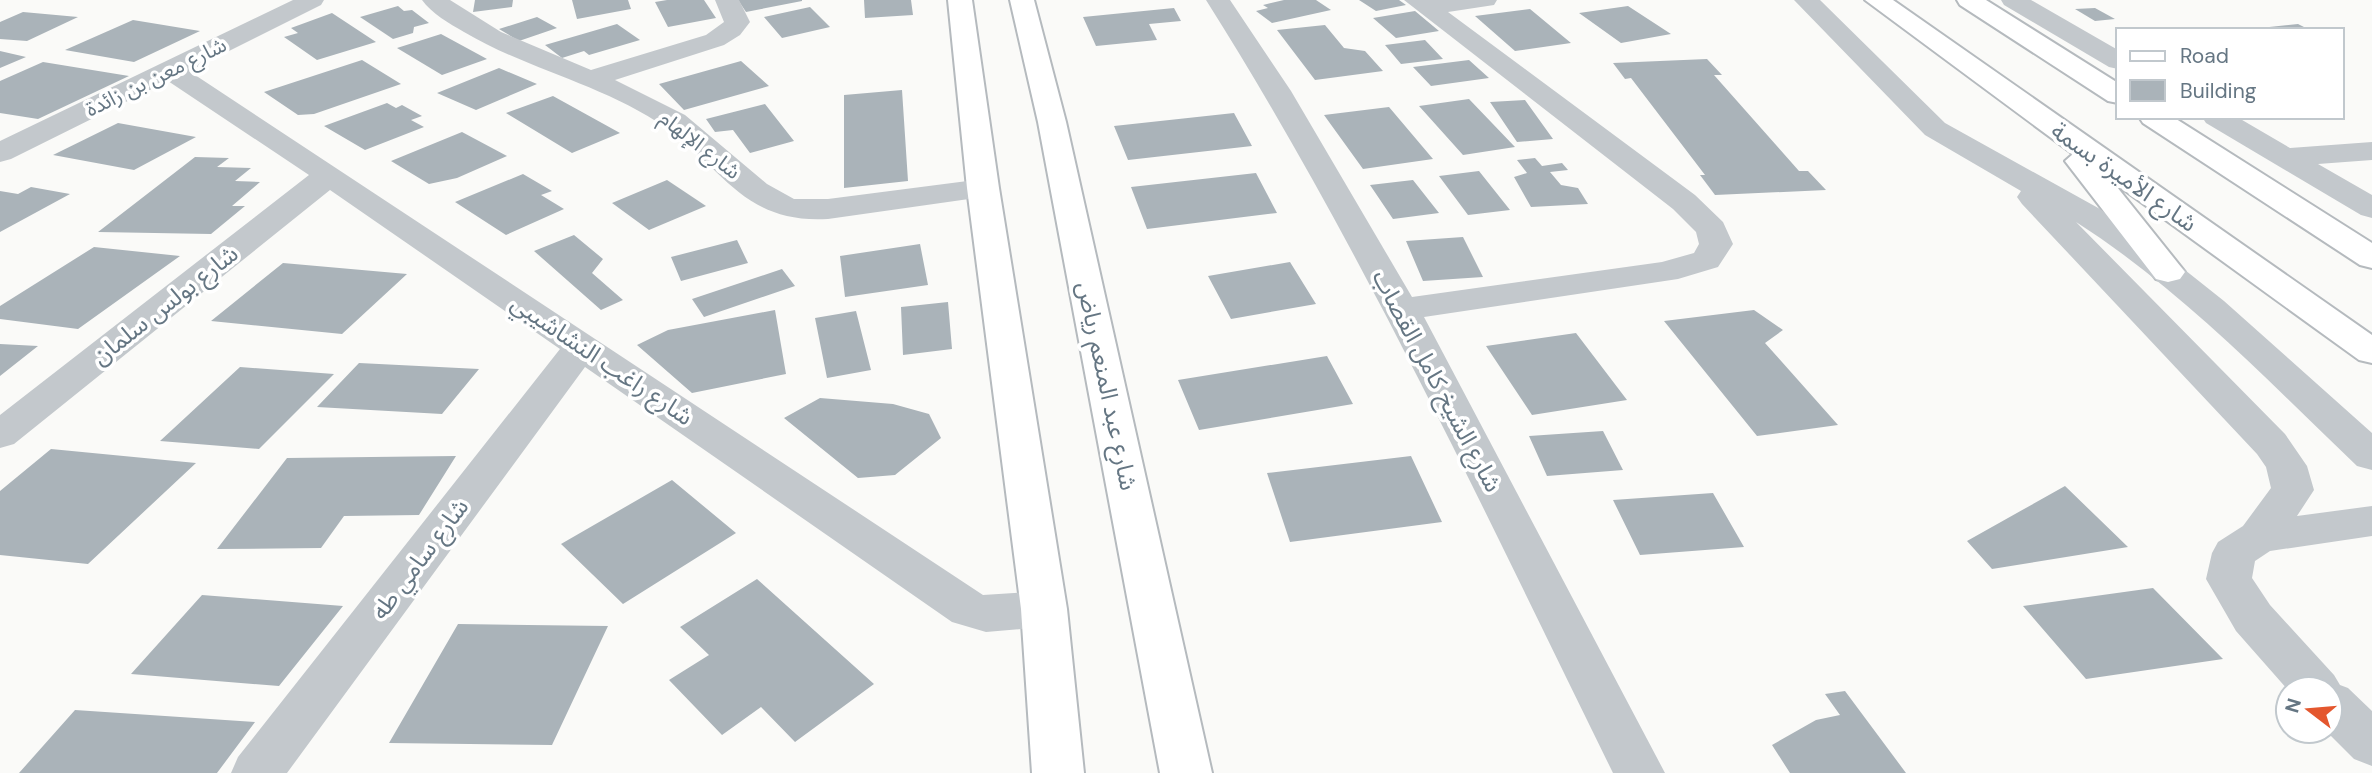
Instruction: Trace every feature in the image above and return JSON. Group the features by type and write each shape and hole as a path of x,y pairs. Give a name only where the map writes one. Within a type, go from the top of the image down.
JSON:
{"main road":[{"path":"960,0 1044,609 1058,773"},
{"name":"شارع عبد المنعم رياض","path":"1022,0 1052,122 1186,773"},
{"name":"شارع الأميرة بسمة","path":"1877,0 2372,352"},
{"path":"1969,0 2116,94"},
{"path":"2156,119 2372,258"},
{"path":"2052,127 2168,272"}],"street":[{"name":"شارع معن بن زائدة","path":"0,153 312,0"},
{"name":"شارع الإلهام","path":"435,0 459,20 488,38 549,65 609,86 676,122 765,196 782,206 801,209 832,208 984,188"},
{"path":"589,79 715,40 731,30 737,22 727,0"},
{"name":"شارع الشيخ كامل القصاب","path":"1218,0 1277,91 1422,345 1639,773"},
{"path":"1422,4 1485,0"},
{"path":"1805,0 1935,129 1956,144 2077,208 2168,272 2372,456"},
{"path":"2013,0 2116,60"},
{"path":"1401,309 1666,272 1706,260 1716,244 1711,229 1684,202 1422,4"},
{"name":"شارع راغب النشاشيبي","path":"170,70 968,609 986,614 1044,609"},
{"path":"2219,119 2372,208"},
{"path":"2284,157 2372,151"},
{"path":"2008,171 2271,444 2286,466 2293,490 2259,537 2234,553 2229,579 2253,618 2304,675"},
{"name":"شارع بولس سلمان","path":"0,435 329,175"},
{"name":"شارع سامي طه","path":"257,773 582,346"},
{"path":"2259,537 2372,521"},
{"path":"2344,716 2372,744"}],"building":[{"path":"475,0 513,0 512,7 473,12"},
{"path":"572,0 628,0 631,9 577,19"},
{"path":"704,0 716,18 668,27 655,2"},
{"path":"738,0 802,0 802,1 746,12"},
{"path":"864,0 911,0 913,15 865,18"},
{"path":"1284,0 1316,0 1331,10 1272,23 1256,11 1268,8 1263,5"},
{"path":"1359,0 1399,0 1406,5 1376,11"},
{"path":"398,6 404,11 412,10 429,23 414,27 413,33 393,39 360,17"},
{"path":"1628,6 1671,34 1621,43 1579,13"},
{"path":"810,7 830,27 782,38 764,17"},
{"path":"1174,8 1181,21 1149,24 1157,40 1096,46 1083,17"},
{"path":"2095,8 2115,19 2095,21 2075,9"},
{"path":"1530,9 1571,43 1515,51 1475,16"},
{"path":"1415,11 1439,31 1396,38 1373,18"},
{"path":"23,12 78,17 27,41 0,39 0,22"},
{"path":"332,13 376,42 317,60 284,37 298,33 291,28"},
{"path":"537,17 557,28 519,41 499,29"},
{"path":"133,20 200,31 134,62 65,50"},
{"path":"617,24 640,40 589,55 584,51 562,58 545,45"},
{"path":"2298,24 2306,28 2260,28"},
{"path":"1325,25 1344,48 1365,51 1383,71 1315,80 1277,30"},
{"path":"441,34 487,59 442,75 397,48"},
{"path":"1425,40 1443,59 1401,64 1385,45"},
{"path":"0,51 26,57 0,68"},
{"path":"1707,59 1722,75 1714,75 1799,171 1808,171 1826,190 1715,195 1700,175 1705,175 1631,78 1625,79 1613,63"},
{"path":"362,60 401,84 314,114 298,115 264,92"},
{"path":"1469,60 1489,78 1431,86 1413,67"},
{"path":"741,61 769,86 684,110 659,84"},
{"path":"43,62 129,76 38,119 0,113 0,81"},
{"path":"499,68 537,84 476,110 437,93"},
{"path":"902,90 908,181 844,188 844,95"},
{"path":"553,96 620,133 572,153 506,113"},
{"path":"1469,99 1515,147 1463,155 1419,106"},
{"path":"1525,100 1553,139 1517,142 1490,102"},
{"path":"387,103 396,108 402,105 422,116 411,120 424,127 365,150 324,126"},
{"path":"765,104 794,141 750,153 733,130 715,132 706,119"},
{"path":"1389,107 1433,159 1363,169 1324,115"},
{"path":"1234,113 1252,146 1128,160 1114,126"},
{"path":"118,123 196,137 134,170 53,155"},
{"path":"462,132 507,156 457,178 429,184 391,161"},
{"path":"195,157 229,158 217,167 251,168 235,181 260,182 232,206 245,206 211,234 98,232"},
{"path":"1535,158 1542,166 1562,163 1568,170 1550,172 1561,185 1578,188 1588,204 1531,207 1514,177 1527,173 1517,160"},
{"path":"1479,171 1510,210 1468,215 1439,176"},
{"path":"1256,173 1277,213 1147,229 1131,187"},
{"path":"523,174 552,191 541,195 564,209 506,235 455,202"},
{"path":"667,180 706,206 649,230 612,203"},
{"path":"1413,180 1439,213 1393,219 1370,185"},
{"path":"31,187 70,194 0,232 0,191 18,194"},
{"path":"574,235 603,259 592,273 623,300 601,310 534,251"},
{"path":"1463,237 1483,277 1423,281 1406,241"},
{"path":"737,240 748,263 681,281 671,257"},
{"path":"920,244 928,285 845,297 840,256"},
{"path":"94,247 180,256 78,329 0,319 0,306"},
{"path":"1290,262 1316,304 1231,319 1208,276"},
{"path":"283,263 407,274 342,334 211,321"},
{"path":"782,269 795,286 704,317 692,299"},
{"path":"948,302 952,349 903,355 901,307"},
{"path":"775,310 786,374 692,393 637,345 668,330"},
{"path":"1754,310 1783,330 1765,343 1838,425 1757,436 1664,321"},
{"path":"856,311 871,370 827,378 815,318"},
{"path":"1576,333 1627,400 1532,415 1486,346"},
{"path":"0,344 38,346 0,376"},
{"path":"1327,356 1353,404 1199,430 1178,380"},
{"path":"359,363 479,369 442,414 317,407"},
{"path":"240,367 334,374 259,449 160,441"},
{"path":"820,398 893,404 929,414 941,438 895,475 858,478 784,418"},
{"path":"1603,431 1623,470 1547,476 1529,436"},
{"path":"51,449 196,463 88,564 0,555 0,491"},
{"path":"456,456 419,515 344,516 321,548 217,549 287,458"},
{"path":"1411,456 1442,522 1290,542 1267,473"},
{"path":"672,480 736,533 623,604 561,544"},
{"path":"2065,486 2128,547 1992,569 1967,541"},
{"path":"1713,493 1744,547 1640,555 1613,500"},
{"path":"757,579 874,684 795,742 761,707 722,735 669,680 709,655 680,627"},
{"path":"2153,588 2223,659 2086,679 2023,606"},
{"path":"202,595 343,606 279,686 131,674"},
{"path":"458,624 608,626 552,745 389,743"},
{"path":"1845,691 1906,773 1790,773 1772,745 1816,720 1840,715 1825,694"},
{"path":"75,710 255,722 217,773 19,773"}]}
